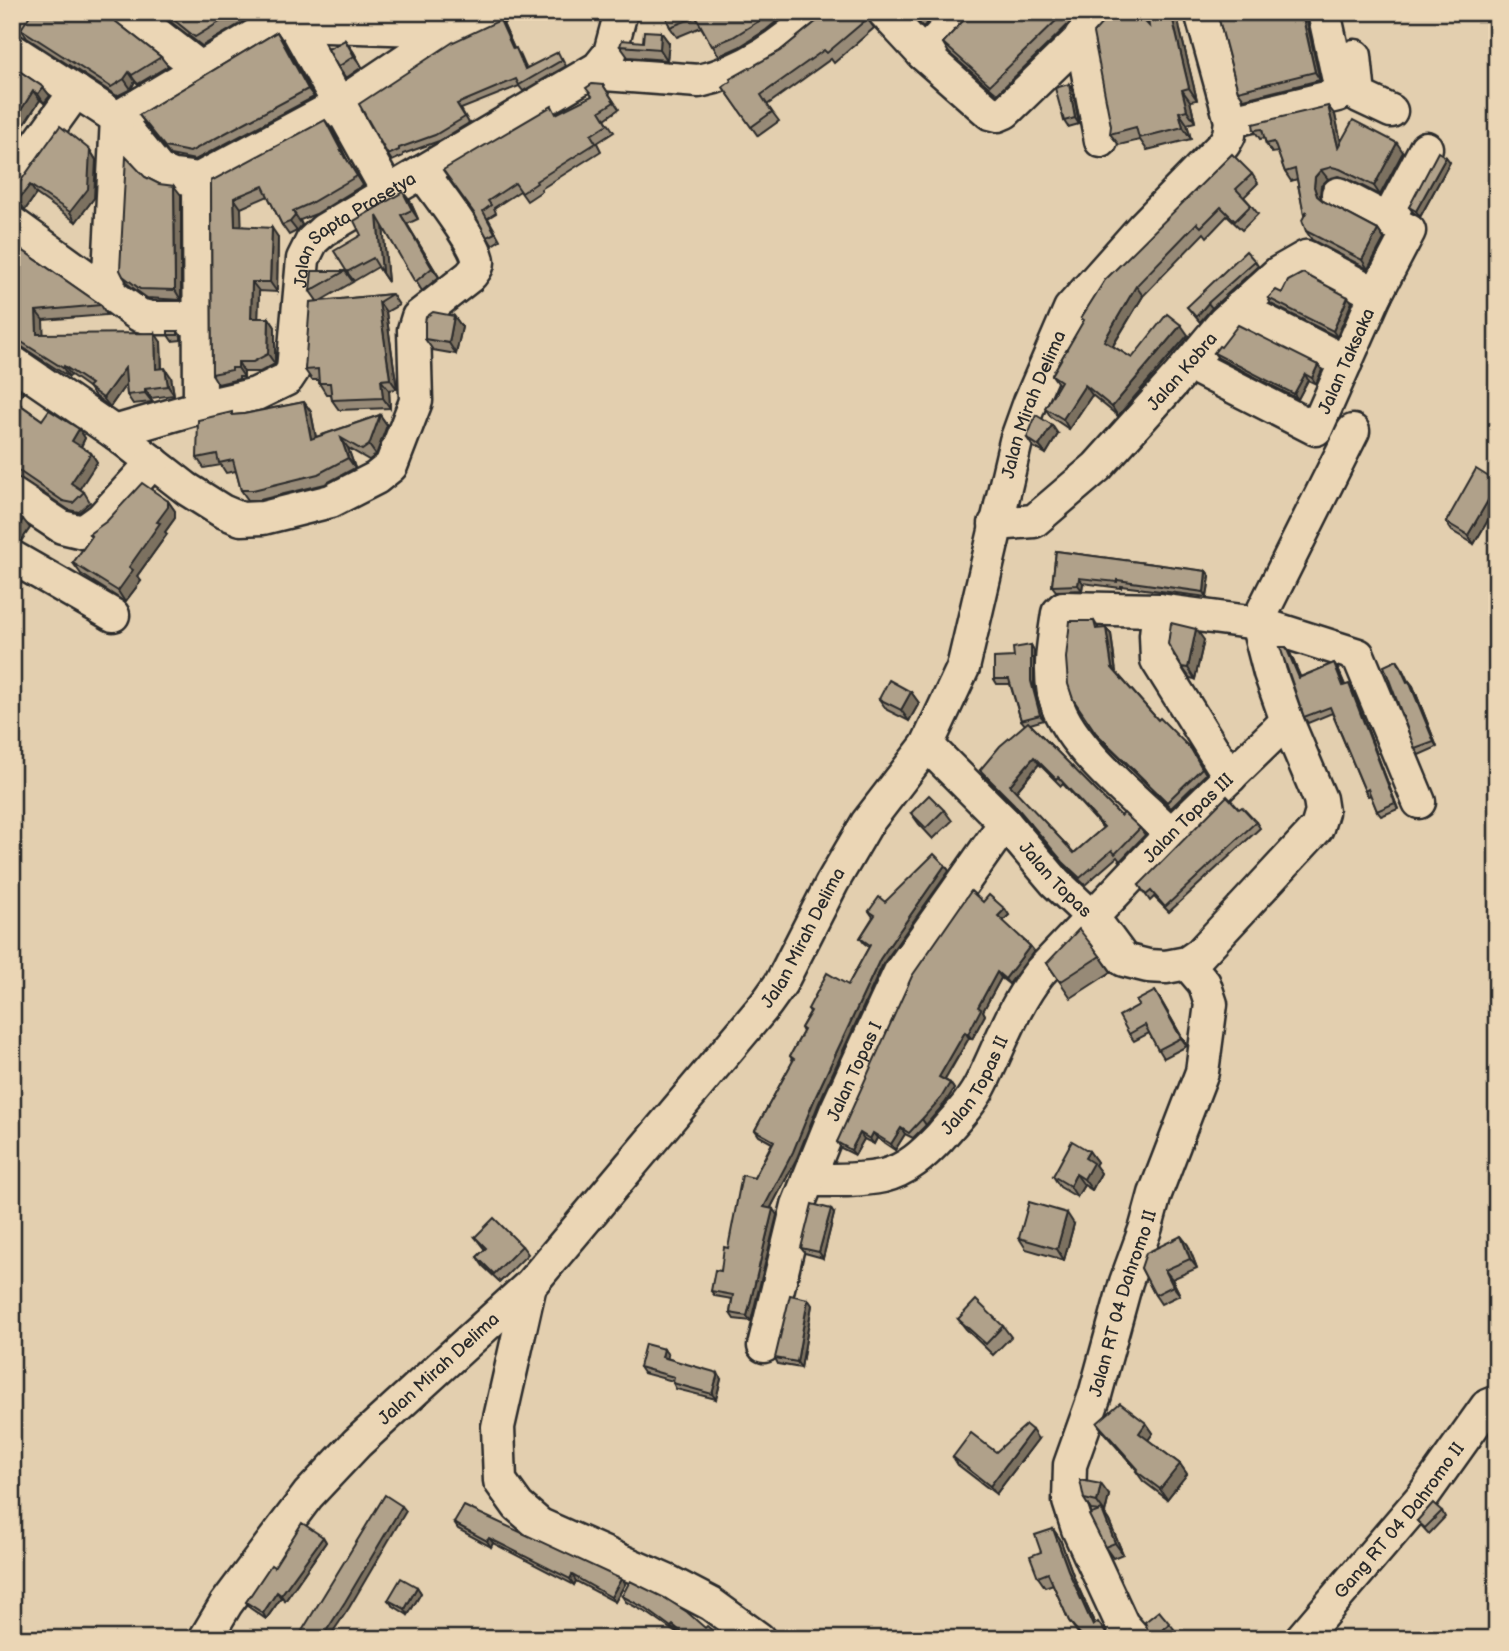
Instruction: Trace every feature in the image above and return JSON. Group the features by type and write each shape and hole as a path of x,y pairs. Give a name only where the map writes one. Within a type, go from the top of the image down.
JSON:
{"street":[{"path":"128,12 200,68"},
{"path":"12,50 117,118 159,170 173,176 199,179 340,104 450,30 491,12"},
{"name":"Jalan Sapta Prasetya","path":"114,432 256,394 287,379 293,370 303,259 308,248 324,230 591,73 610,53 621,12"},
{"path":"591,73 699,82 715,78 772,51 817,12"},
{"path":"884,12 923,54 990,113 998,115 1005,112 1048,72 1081,36 1108,12"},
{"path":"923,54 963,12"},
{"path":"1201,12 1230,128 1338,95 1340,85 1324,12"},
{"path":"1346,12 1359,96 1391,111"},
{"path":"289,18 388,192"},
{"path":"117,118 289,18 450,30"},
{"path":"1081,36 1101,141"},
{"path":"12,180 76,91"},
{"path":"108,293 117,118"},
{"name":"Jalan Mirah Delima","path":"205,1639 226,1604 307,1495 357,1443 530,1285 781,983 832,883 867,823 927,745 963,668 1016,441 1070,309 1143,227 1224,144 1230,128"},
{"path":"1338,194 1388,220 1426,148"},
{"path":"12,362 114,432 187,489 222,511 242,519 263,518 331,501 376,478 391,466 416,401 414,330 418,317 470,276 478,262 470,241 422,172"},
{"path":"199,179 200,407"},
{"name":"Jalan Taksaka","path":"1189,364 1316,429 1376,294 1409,231 1388,220"},
{"path":"12,223 139,315 151,318 199,318"},
{"name":"Jalan Kobra","path":"995,524 1034,521 1097,467 1224,322 1278,273 1306,257 1376,294"},
{"path":"1239,308 1346,362"},
{"path":"1194,958 1317,828 1320,821 1320,799 1287,721 1257,624 1353,431"},
{"path":"12,494 62,527 83,532 101,519 153,462"},
{"path":"12,557 113,615"},
{"path":"1171,834 1083,747 1054,696 1051,660 1058,613 1063,608 1158,610 1257,624 1358,655 1419,802"},
{"path":"1158,610 1157,660 1230,777"},
{"name":"Jalan Topas III","path":"1093,918 1171,834 1287,721"},
{"name":"Jalan Topas","path":"927,745 1005,823 1055,882 1093,918 1124,960 1166,967 1194,958"},
{"name":"Jalan Topas I","path":"764,1346 798,1205 836,1111 900,972 1005,823"},
{"name":"Jalan Topas II","path":"808,1180 854,1180 884,1175 904,1167 924,1154 968,1105 1026,990 1093,918"},
{"name":"Jalan RT 04 Dahromo II","path":"1135,1639 1118,1615 1078,1529 1069,1501 1070,1465 1095,1395 1126,1282 1155,1194 1202,1072 1211,1004 1194,958"},
{"path":"530,1285 498,1427 500,1481 518,1506 540,1525 669,1582 710,1605 759,1639"},
{"name":"Gang RT 04 Dahromo II","path":"1301,1639 1423,1496 1487,1406 1497,1402"}],"building":[{"path":"32,12 106,12 161,57 132,75 129,72 124,79 111,87 21,29"},
{"path":"164,12 236,12 195,37"},
{"path":"664,12 770,12 733,37 712,46 696,17 670,27"},
{"path":"825,12 863,12 867,19 827,53 824,50 761,95 772,112 751,127 723,87 730,79 780,51"},
{"path":"911,12 922,12 916,18"},
{"path":"971,12 1065,12 990,85 943,43"},
{"path":"1112,12 1136,12 1149,26 1147,12 1171,12 1189,88 1182,90 1187,110 1179,112 1183,127 1139,138 1136,127 1110,134 1111,126 1093,33"},
{"path":"1217,12 1293,12 1294,16 1302,14 1315,72 1238,91"},
{"path":"500,20 525,69 558,52 562,60 519,85 516,79 457,104 465,117 435,135 399,148 388,155 359,104 453,42"},
{"path":"644,31 661,32 660,49 620,46 622,40 643,42"},
{"path":"277,32 308,89 190,152 165,147 139,115"},
{"path":"345,40 354,56 338,67 328,49"},
{"path":"12,66 43,87 38,94 33,91 12,128"},
{"path":"592,84 603,85 614,102 600,111 608,124 591,135 596,143 536,181 537,183 522,193 515,183 488,201 491,205 483,211 495,233 487,237 474,213 443,170 552,106 556,114 592,96 586,88"},
{"path":"1069,84 1075,118 1064,121 1055,88"},
{"path":"1328,106 1338,147 1353,120 1397,143 1374,186 1332,167 1321,170 1315,177 1317,196 1378,230 1362,260 1306,231 1302,220 1307,211 1304,214 1295,169 1285,172 1274,142 1266,144 1262,129 1254,130 1253,124"},
{"path":"325,120 357,176 293,211 295,216 282,225 263,186 234,198 235,226 272,228 270,282 252,282 251,318 269,318 268,354 253,362 238,362 238,368 212,374 211,181"},
{"path":"60,126 90,150 88,189 70,212 30,185 18,200 12,198 12,188 20,182"},
{"path":"1438,152 1446,157 1416,211 1409,207"},
{"path":"1232,154 1252,174 1236,189 1251,205 1235,221 1221,207 1201,227 1197,223 1136,286 1104,341 1132,358 1167,314 1181,325 1112,407 1085,385 1063,419 1045,408 1061,381 1052,375 1084,320 1081,318 1105,280"},
{"path":"126,157 145,177 159,184 174,186 175,290 140,289 123,276 120,270"},
{"path":"403,192 412,210 401,215 432,268 415,282 377,216 382,273 373,258 347,272 334,251 361,235 354,221"},
{"path":"12,243 101,305 36,311 37,334 155,333 156,369 165,368 168,386 127,395 125,368 103,398 88,387 91,384 12,336"},
{"path":"1246,251 1255,261 1196,317 1187,307"},
{"path":"312,271 345,271 310,291"},
{"path":"1303,273 1348,297 1333,331 1268,298 1276,290 1282,293 1288,281"},
{"path":"392,294 379,302 390,379 381,380 383,398 332,400 330,383 319,383 318,369 305,370 310,302"},
{"path":"433,312 454,316 449,343 425,339 426,317"},
{"path":"1238,325 1318,365 1312,378 1305,374 1294,394 1214,353"},
{"path":"168,331 178,331 178,335 168,335"},
{"path":"12,399 42,420 49,410 79,429 72,441 91,453 71,483 84,492 73,503 63,501 16,469 12,469"},
{"path":"304,402 311,439 380,415 369,445 362,450 341,438 348,458 318,474 253,490 241,490 233,460 219,463 217,454 197,458 198,420 232,412 232,415 244,414"},
{"path":"1036,415 1052,425 1039,446 1027,438"},
{"path":"1476,469 1497,482 1497,485 1468,535 1446,522"},
{"path":"142,483 168,501 168,507 129,567 133,570 118,591 73,563 92,536 89,534 107,521"},
{"path":"12,511 23,519 14,532 12,531"},
{"path":"1056,551 1206,571 1204,592 1117,580 1079,578 1078,585 1052,586"},
{"path":"1070,621 1094,621 1096,629 1106,628 1112,668 1158,720 1160,718 1191,749 1202,768 1167,802 1096,733 1073,699 1068,684 1066,658"},
{"path":"1171,623 1196,629 1188,668 1182,667 1168,644"},
{"path":"1031,645 1031,681 1040,715 1021,720 1009,679 994,679 994,658 1014,657 1013,648"},
{"path":"1280,647 1286,647 1299,678 1334,663 1343,686 1349,684 1395,803 1377,811 1368,789 1365,791 1330,707 1304,717"},
{"path":"1397,660 1407,682 1409,681 1434,742 1415,749 1384,666"},
{"path":"889,680 911,692 901,710 879,699"},
{"path":"1028,722 1121,816 1124,813 1140,828 1115,854 1112,850 1080,878 980,770 1000,746","holes":["1034,757 1056,779 1058,777 1104,827 1074,853 1010,785"]},
{"path":"929,795 944,810 926,828 911,813"},
{"path":"1227,796 1256,822 1165,907 1151,891 1146,895 1139,885"},
{"path":"934,854 945,865 880,959 815,1098 793,1152 764,1207 773,1209 747,1316 730,1313 733,1295 711,1291 715,1270 721,1271 724,1247 728,1248 742,1175 754,1178 774,1141 755,1130 794,1059 790,1056 804,1030 801,1028 811,1011 808,1009 827,973 848,985 870,945 860,938 875,915 869,911 879,897 885,902"},
{"path":"971,891 983,902 989,895 1005,909 998,916 1030,946 1005,979 997,972 978,1007 981,1009 968,1034 965,1032 939,1077 950,1083 941,1098 909,1133 901,1128 891,1144 873,1133 870,1139 860,1133 851,1150 837,1142 912,976"},
{"path":"1079,929 1100,956 1060,982 1047,963"},
{"path":"1155,991 1181,1038 1158,1050 1145,1025 1129,1034 1119,1016 1139,1005 1136,1001"},
{"path":"1072,1141 1089,1151 1085,1158 1093,1163 1084,1179 1076,1174 1070,1186 1053,1176"},
{"path":"1029,1202 1067,1213 1057,1249 1019,1238"},
{"path":"812,1204 831,1209 819,1252 801,1248"},
{"path":"494,1218 522,1246 494,1274 477,1257 486,1248 475,1237"},
{"path":"1181,1236 1190,1259 1165,1270 1173,1286 1155,1295 1141,1268 1146,1253"},
{"path":"790,1295 808,1299 797,1362 775,1358"},
{"path":"976,1300 1003,1326 986,1344 958,1319"},
{"path":"645,1344 664,1349 662,1357 718,1373 712,1394 673,1383 674,1377 639,1367"},
{"path":"1120,1403 1146,1423 1139,1433 1180,1464 1160,1489 1136,1471 1138,1469 1097,1423"},
{"path":"1026,1425 1032,1430 990,1486 953,1457 971,1433 996,1452"},
{"path":"1080,1480 1101,1484 1097,1502 1084,1499"},
{"path":"385,1495 402,1506 345,1602 321,1639 297,1639"},
{"path":"1433,1503 1442,1511 1425,1528 1417,1521"},
{"path":"464,1506 621,1579 611,1597 572,1575 570,1579 489,1538 487,1541 454,1523"},
{"path":"1102,1510 1115,1543 1105,1547 1089,1515"},
{"path":"302,1523 323,1537 281,1595 277,1592 263,1613 246,1602 271,1565 274,1567"},
{"path":"1053,1529 1093,1626 1098,1622 1110,1639 1077,1639 1081,1635 1069,1621 1048,1573 1038,1577 1030,1556 1041,1552 1035,1535"},
{"path":"401,1578 417,1587 405,1609 388,1600"},
{"path":"630,1581 665,1598 722,1639 690,1639 673,1625 671,1627 645,1608 622,1596"},
{"path":"1159,1611 1170,1624 1151,1639 1145,1622"}]}
